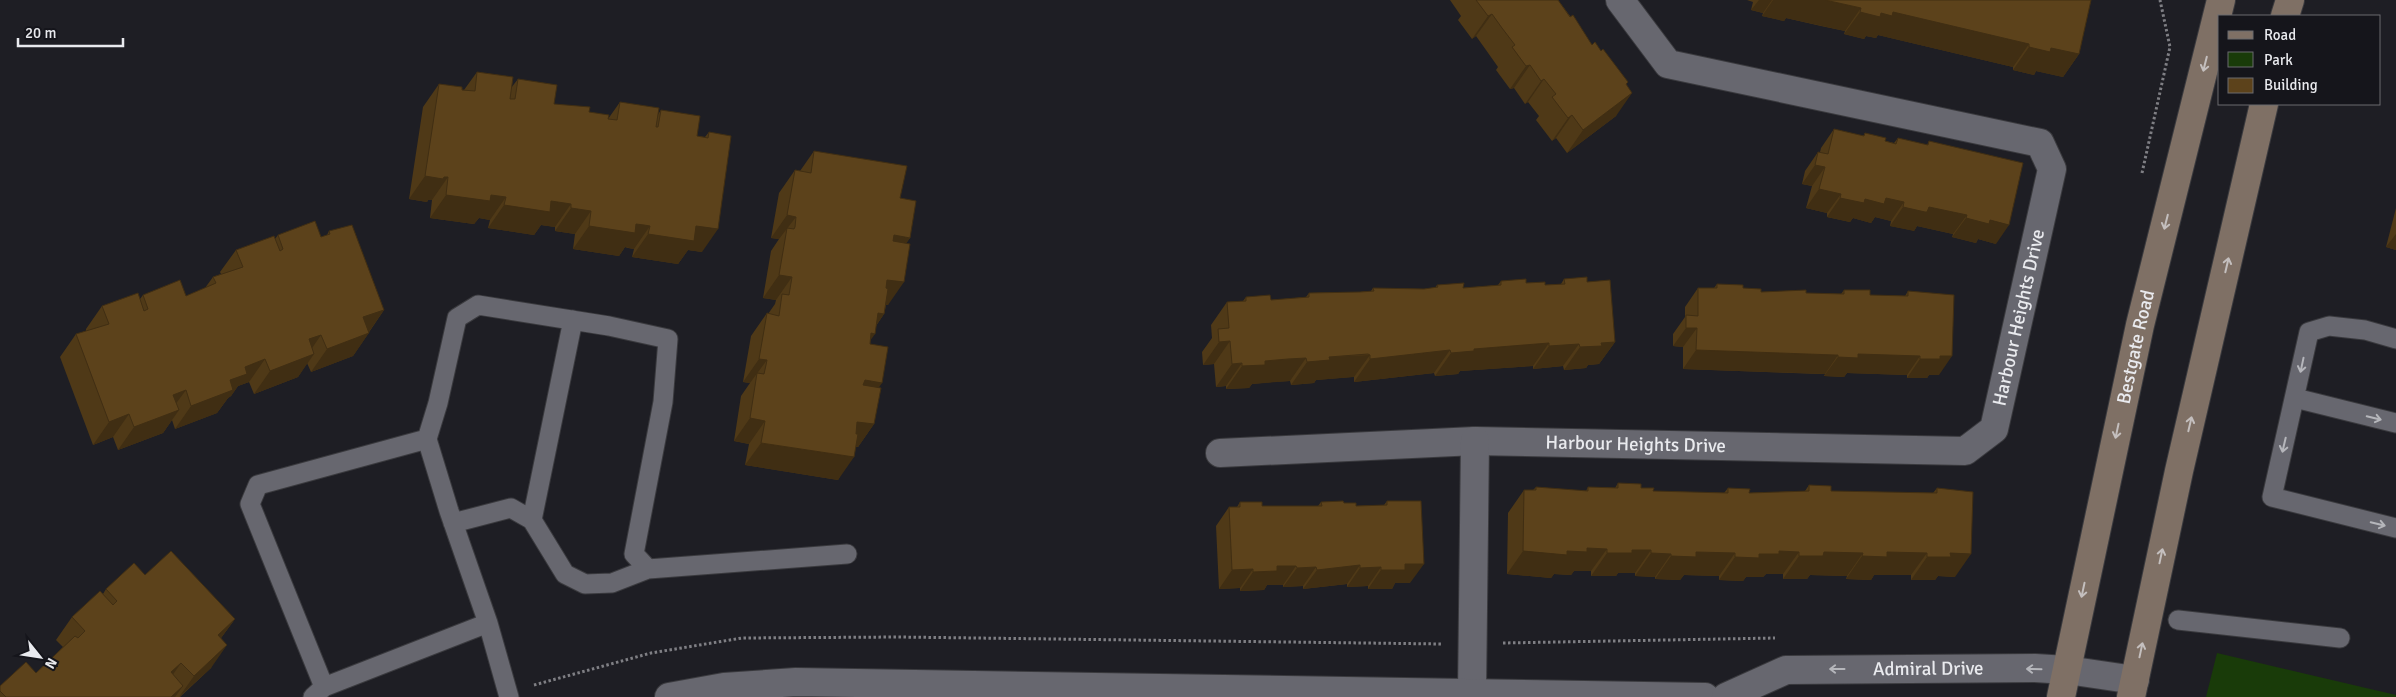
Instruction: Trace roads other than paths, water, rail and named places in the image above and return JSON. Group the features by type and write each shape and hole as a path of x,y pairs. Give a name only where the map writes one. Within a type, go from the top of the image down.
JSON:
{"main road":[{"name":"Bestgate Road","path":"2061,697 2140,325 2221,0"},
{"path":"2285,15 2290,0"},
{"path":"2133,688 2179,471 2264,105"}],"street":[{"name":"Harbour Heights Drive","path":"1220,454 1475,441 1965,451 1994,429 2052,168 2040,143 1668,64 1620,0"},
{"path":"1472,695 1475,441"},
{"name":"Admiral Drive","path":"1726,697 1786,670 2067,670 2133,688"},
{"path":"669,697 724,688 796,682 936,691 1705,697"}],"lane":[{"path":"509,695 488,623 453,523 427,439 438,404 457,318 478,305 573,320 668,339 663,402 634,554 648,569"},
{"path":"532,520 573,320"},
{"path":"2396,339 2365,330 2329,326 2309,332 2296,398 2272,497 2396,528"},
{"path":"2296,398 2396,424"},
{"path":"427,439 258,485 250,504 318,692 488,623"},
{"path":"453,523 511,508 532,520 566,574 584,584 612,583 648,569 847,554"},
{"path":"2178,620 2340,638"}]}
